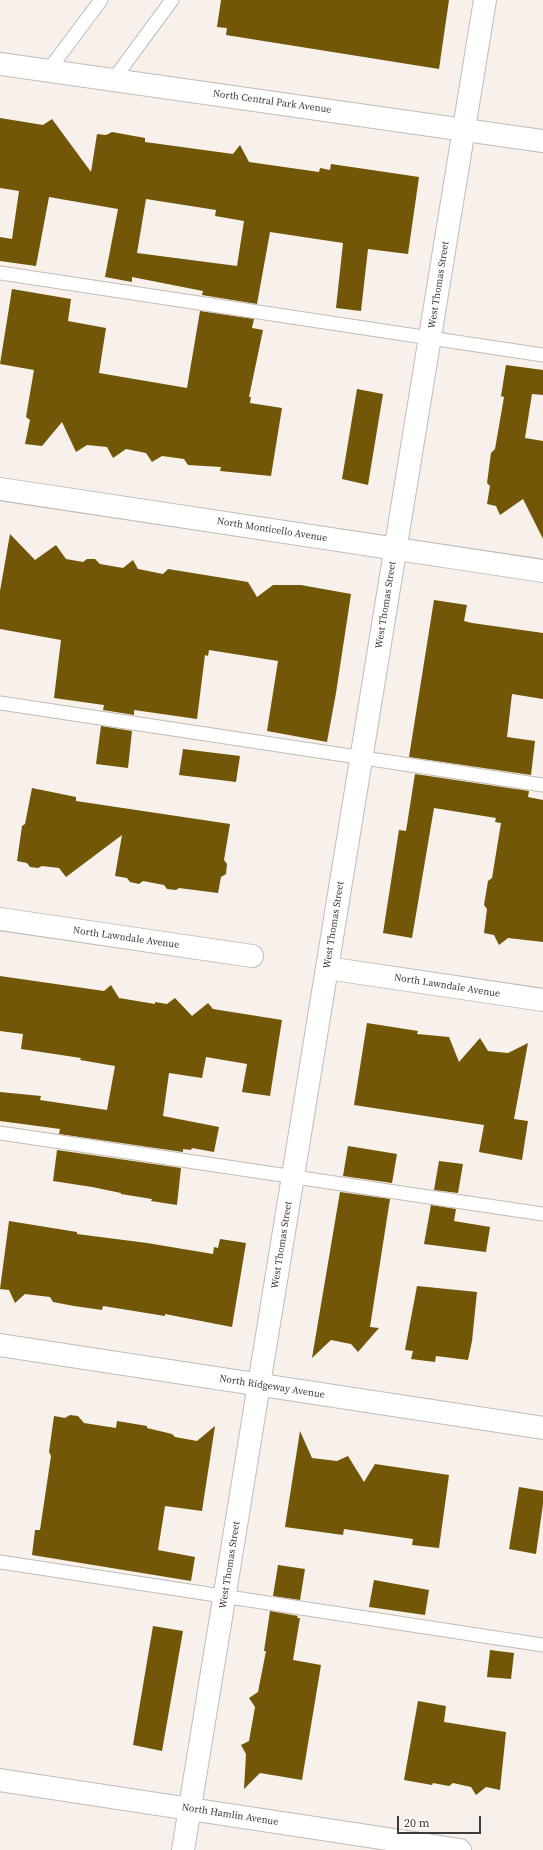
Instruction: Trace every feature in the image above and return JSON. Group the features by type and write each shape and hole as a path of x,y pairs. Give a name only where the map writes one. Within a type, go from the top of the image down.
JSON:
{"street":[{"name":"West Thomas Street","path":"183,1850 485,0"},
{"name":"North Central Park Avenue","path":"0,64 543,141"},
{"name":"North Monticello Avenue","path":"0,489 543,571"},
{"name":"North Lawndale Avenue","path":"0,919 252,956"},
{"name":"North Lawndale Avenue","path":"327,968 543,1000"},
{"name":"North Ridgeway Avenue","path":"0,1345 543,1428"},
{"name":"North Hamlin Avenue","path":"0,1780 460,1850"}],"lane":[{"path":"48,71 101,0"},
{"path":"113,80 172,0"},
{"path":"0,273 543,355"},
{"path":"0,703 543,785"},
{"path":"0,1133 543,1214"},
{"path":"0,1562 543,1645"}],"building":[{"path":"221,0 449,0 439,69 226,35 227,28 217,27"},
{"path":"0,118 43,125 52,119 91,172 97,134 106,135 112,132 145,138 145,142 233,154 240,145 249,162 319,172 320,168 330,170 331,164 419,177 408,254 368,249 361,311 336,308 343,243 270,232 257,304 202,295 203,291 132,277 132,282 105,277 118,209 49,197 36,266 0,261 0,237 12,239 19,191 0,188","holes":["146,199 216,210 215,216 244,221 237,266 137,253"]},
{"path":"12,289 71,299 68,321 106,328 99,373 187,388 200,311 254,319 252,328 263,330 249,397 251,397 250,403 282,408 271,476 220,471 221,467 188,465 184,459 162,456 152,462 146,453 126,449 113,458 107,447 87,445 76,452 62,422 42,446 25,444 30,420 26,417 34,370 0,364"},
{"path":"506,365 543,370 543,395 532,394 525,438 543,441 543,539 523,499 500,515 496,506 487,504 490,486 487,483 491,453 495,449 504,397 501,396"},
{"path":"357,389 383,394 368,485 342,479"},
{"path":"10,534 35,560 56,545 66,559 83,562 87,559 95,559 100,564 123,568 133,560 138,569 163,574 168,569 248,582 257,597 273,585 301,585 351,594 327,742 267,731 278,661 209,650 208,656 205,655 197,719 134,710 134,715 103,710 104,705 54,698 61,640 0,629 0,591"},
{"path":"434,600 467,605 464,621 543,633 543,699 512,694 507,737 535,741 531,775 409,757"},
{"path":"101,726 132,731 128,768 96,764"},
{"path":"183,749 240,756 236,782 179,775"},
{"path":"415,774 529,791 528,797 543,800 543,942 508,938 499,945 494,935 484,933 487,909 484,905 488,881 492,878 501,823 495,822 496,818 434,808 412,938 383,933 399,830 406,831"},
{"path":"32,788 76,797 76,801 230,824 224,860 227,864 226,874 221,877 218,893 179,888 176,890 167,889 164,885 143,881 139,884 130,882 127,878 115,876 122,835 66,877 59,868 42,866 38,868 30,867 27,863 17,861 22,826 25,824"},
{"path":"0,976 104,991 111,985 119,998 155,1004 155,1002 167,1004 175,998 192,1016 208,1003 213,1009 282,1020 270,1096 242,1092 247,1064 206,1057 202,1078 169,1073 163,1116 219,1127 214,1152 192,1148 191,1150 183,1149 183,1152 59,1134 60,1129 0,1121 0,1092 41,1096 40,1100 107,1110 115,1066 80,1060 81,1058 21,1049 23,1034 0,1031"},
{"path":"367,1023 418,1031 417,1034 449,1037 459,1062 480,1038 488,1051 508,1053 528,1043 514,1119 528,1121 522,1160 479,1152 484,1125 354,1105"},
{"path":"348,1146 397,1154 392,1183 343,1176"},
{"path":"57,1150 181,1168 177,1205 151,1201 152,1199 92,1187 53,1181"},
{"path":"439,1161 463,1164 458,1193 434,1190"},
{"path":"340,1192 390,1199 370,1327 379,1328 358,1352 351,1344 331,1340 312,1358"},
{"path":"431,1205 456,1209 454,1221 490,1227 486,1252 424,1244"},
{"path":"9,1221 77,1232 77,1234 147,1243 213,1254 214,1247 218,1248 220,1239 246,1243 232,1327 165,1314 165,1316 103,1306 102,1310 74,1306 53,1302 50,1297 25,1294 15,1303 9,1290 0,1289"},
{"path":"417,1286 477,1292 472,1341 468,1360 436,1356 435,1362 411,1359 413,1351 405,1350"},
{"path":"70,1415 78,1416 84,1423 116,1428 117,1421 147,1426 147,1428 172,1434 175,1437 197,1441 215,1426 202,1511 165,1506 158,1550 195,1557 191,1581 32,1555 35,1530 40,1530 51,1456 49,1452 54,1416 65,1418"},
{"path":"300,1431 312,1458 337,1461 348,1456 364,1482 375,1464 449,1475 439,1548 412,1545 413,1539 344,1529 343,1535 285,1527"},
{"path":"519,1487 543,1491 543,1504 536,1554 509,1549"},
{"path":"278,1565 305,1569 300,1600 273,1596"},
{"path":"374,1580 429,1590 425,1615 369,1607"},
{"path":"270,1611 298,1616 297,1618 300,1618 293,1660 321,1665 302,1780 260,1773 244,1789 246,1754 241,1745 249,1741 255,1707 249,1698 258,1692 266,1651 264,1651"},
{"path":"153,1626 183,1631 162,1751 133,1745"},
{"path":"490,1650 514,1653 511,1679 487,1677"},
{"path":"418,1701 446,1706 444,1722 506,1732 500,1790 486,1787 476,1795 471,1787 453,1783 449,1786 433,1783 432,1785 404,1780"}]}
